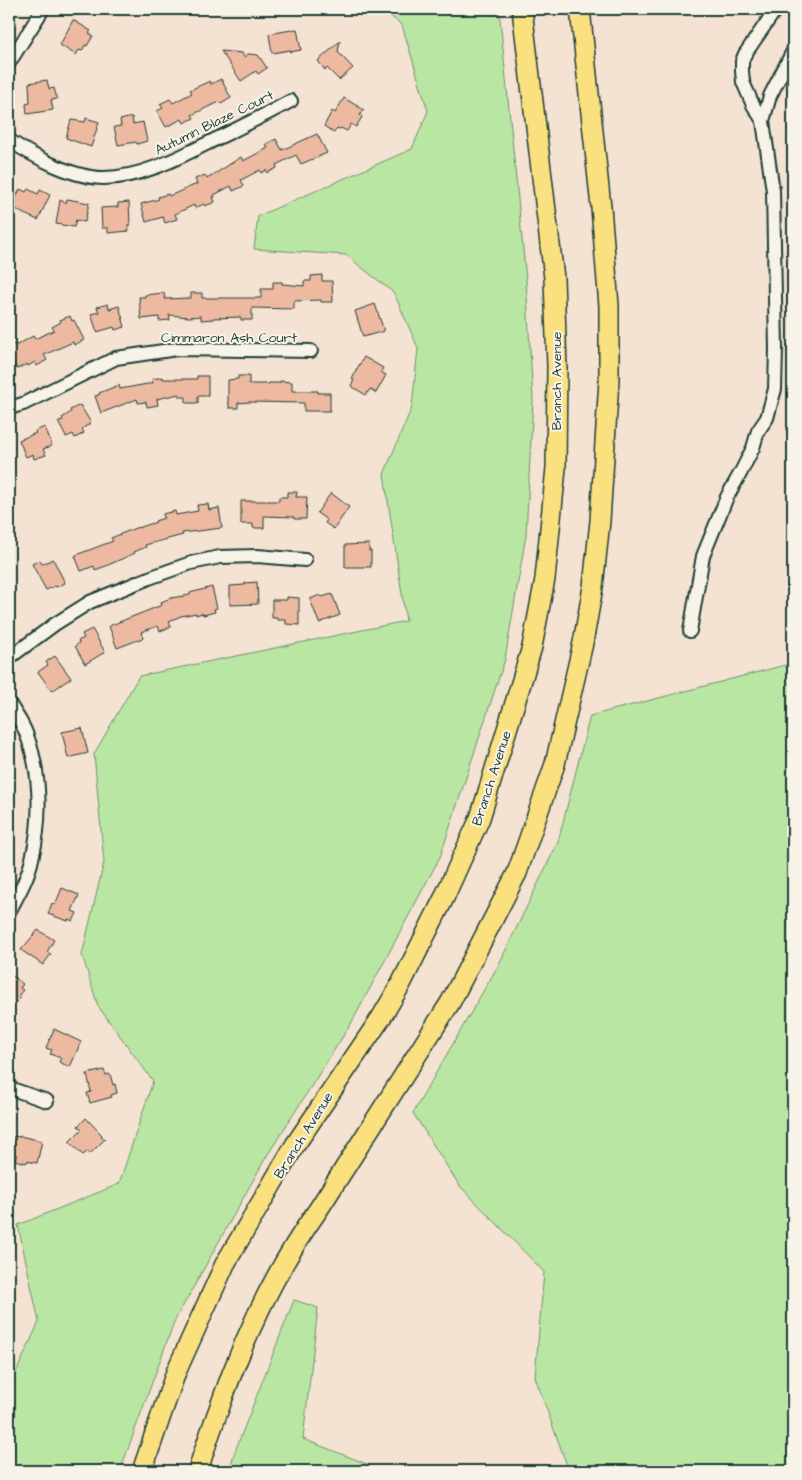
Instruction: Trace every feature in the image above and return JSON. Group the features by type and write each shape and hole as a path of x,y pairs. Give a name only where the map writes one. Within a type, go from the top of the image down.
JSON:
{"highway":[{"name":"Branch Avenue","path":"142,1471 176,1372 225,1264 295,1145 381,1018 401,984 443,900 480,818 532,647 545,579 556,468 557,367 554,278 522,9"},
{"path":"198,1471 232,1372 261,1306 301,1234 450,1003 517,873 555,764 583,644 593,587 600,521 609,380 609,306 601,207 580,9"}],"street":[{"path":"9,62 43,9"},
{"path":"690,631 703,556 727,497 753,448 758,430 766,418 775,389 773,191 763,120 746,92 742,61 749,47 776,9"},
{"path":"763,120 770,96 793,51"},
{"name":"Autumn Blaze Court","path":"9,140 49,163 80,174 104,178 131,175 173,160 291,101"},
{"name":"Cimmaron Ash Court","path":"9,408 22,404 116,358 177,349 311,351"},
{"path":"9,658 54,624 90,602 191,563 220,557 257,556 305,560"},
{"path":"9,703 26,731 35,761 39,794 37,829 32,860 20,891 9,912"},
{"path":"9,1088 47,1101"}],"green space":[{"path":"381,9 499,9 526,279 533,400 526,535 505,659 440,857 352,1022 265,1159 174,1322 120,1471 9,1471 9,1388 39,1322 18,1225 119,1184 153,1081 98,1006 82,955 104,862 94,754 139,676 406,621 384,474 412,407 418,348 394,293 346,255 254,249 258,216 412,149 428,111 402,25"},
{"path":"793,663 793,1471 569,1471 535,1377 544,1272 459,1185 413,1113 499,964 558,842 590,716"},
{"path":"294,1300 318,1308 303,1439 385,1471 229,1471"}],"building":[{"path":"73,20 91,31 89,33 93,36 87,46 85,45 82,51 79,50 76,55 60,45"},
{"path":"297,29 301,50 272,53 269,34"},
{"path":"340,41 338,52 353,68 339,80 327,68 325,70 318,61"},
{"path":"221,51 242,53 244,57 248,54 258,55 267,68 258,74 256,71 241,81"},
{"path":"221,79 231,98 221,104 220,102 192,115 194,118 184,123 182,119 166,127 157,111 163,108 160,104 170,99 173,103 192,93 190,90 210,81 211,84"},
{"path":"47,80 49,89 54,88 57,99 51,100 53,110 27,114 26,104 30,103 29,83"},
{"path":"344,98 364,110 360,115 362,117 356,127 351,124 347,131 337,128 334,133 324,126 332,111 335,113"},
{"path":"132,117 133,124 143,122 147,141 137,144 136,142 118,145 114,127 121,126 120,120"},
{"path":"86,118 99,122 91,147 66,138 71,120 85,122"},
{"path":"317,134 327,153 301,164 296,155 276,165 277,168 267,173 266,170 261,173 260,170 241,180 244,186 233,191 231,186 214,195 215,202 195,208 194,205 175,214 177,219 165,223 163,217 146,222 141,204 159,199 158,197 168,194 169,196 197,184 195,179 205,175 207,179 241,157 243,161 268,148 266,144 276,139 282,150"},
{"path":"20,189 26,192 28,189 38,194 40,190 50,195 38,220 12,206"},
{"path":"67,199 89,203 85,222 76,220 74,227 56,224 60,200 66,203"},
{"path":"129,202 129,231 108,233 108,228 102,228 101,208 118,207 118,203"},
{"path":"322,275 322,281 332,281 333,302 321,302 321,300 294,301 294,309 252,308 252,320 241,320 241,317 201,320 201,316 169,315 170,320 159,321 159,317 141,319 139,297 145,297 145,295 164,293 165,299 191,298 191,293 202,293 202,298 261,298 261,289 273,289 273,282 304,286 304,281 311,281 311,276"},
{"path":"108,304 109,309 119,306 125,327 115,330 114,327 97,332 91,314 99,312 97,307"},
{"path":"375,304 384,331 363,337 355,311"},
{"path":"70,316 84,340 74,345 73,342 44,355 47,360 37,366 35,362 17,369 9,355 9,343 17,345 33,336 35,339 54,330 52,327 61,322 60,320"},
{"path":"364,357 383,368 381,372 386,375 376,393 370,389 366,395 351,386 355,372"},
{"path":"197,376 208,376 208,396 198,396 198,403 186,403 186,397 179,397 179,394 157,399 158,405 147,407 146,402 138,403 137,399 101,413 95,396 119,385 120,389 153,383 152,379 163,377 163,379 197,379"},
{"path":"238,376 249,376 249,384 280,383 280,381 292,382 292,391 330,393 330,411 304,411 304,403 249,402 238,403 238,408 229,408 228,380 238,379"},
{"path":"80,405 91,423 82,429 84,433 75,438 73,434 66,437 58,422 71,412 70,410"},
{"path":"45,427 52,446 43,449 46,455 34,459 33,454 26,457 19,440"},
{"path":"287,492 297,492 296,497 307,497 306,519 264,516 264,528 253,528 253,524 241,524 241,501 279,501 279,497 287,497"},
{"path":"331,493 349,507 334,529 325,523 327,520 317,513"},
{"path":"208,504 209,510 219,508 222,528 182,533 183,535 145,545 146,547 135,553 106,566 95,570 94,566 81,571 76,555 113,541 111,538 156,522 164,518 163,514 175,511 176,515 198,511 197,505"},
{"path":"369,544 371,567 345,567 345,545"},
{"path":"53,559 65,583 46,590 32,564 40,560 42,564"},
{"path":"257,582 258,604 230,605 230,586"},
{"path":"212,587 217,608 214,609 215,612 203,615 202,613 196,615 196,613 181,616 169,621 171,627 160,631 158,626 141,632 143,638 117,648 109,626 162,605 161,602 171,598 190,595 190,593"},
{"path":"332,594 340,615 319,623 310,599 320,595 322,597"},
{"path":"287,597 299,598 299,625 286,624 286,620 272,618 272,600 287,600"},
{"path":"92,629 105,652 85,664 75,646 79,643 78,641 84,638 82,634"},
{"path":"55,656 71,678 52,691 38,672 48,665 46,662"},
{"path":"82,728 88,753 68,758 62,732"},
{"path":"62,888 79,895 72,911 77,913 73,921 48,914 52,903 55,905"},
{"path":"38,930 54,940 47,952 51,954 43,965 21,950"},
{"path":"9,973 23,984 20,988 23,990 9,1012"},
{"path":"54,1029 81,1042 70,1067 59,1062 61,1058 50,1054 52,1050 46,1048"},
{"path":"104,1070 106,1075 110,1074 117,1093 111,1095 112,1097 90,1103 87,1093 91,1092 87,1074"},
{"path":"86,1118 105,1139 90,1154 88,1151 83,1155 69,1142 82,1129 78,1126"},
{"path":"14,1136 42,1141 37,1163 15,1160 17,1155 10,1154"}]}
